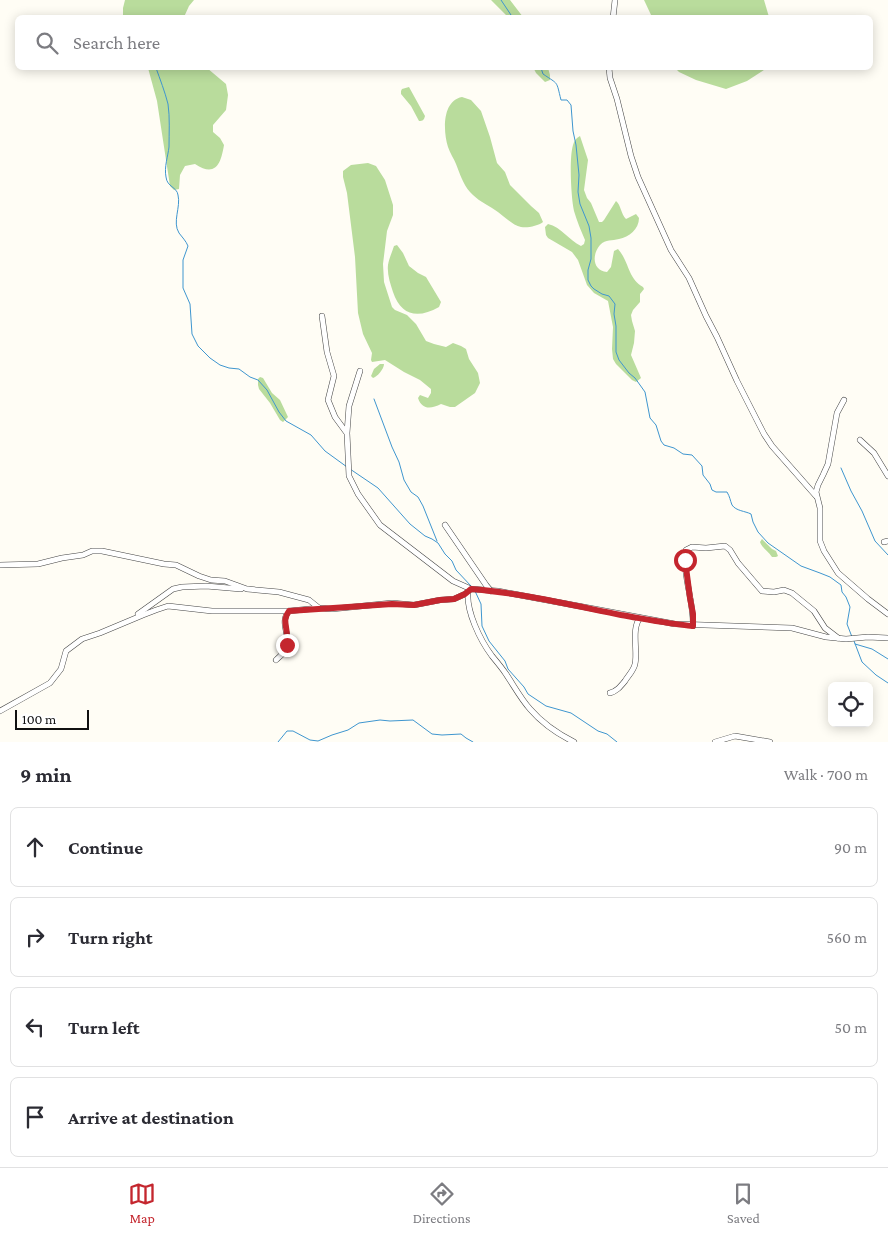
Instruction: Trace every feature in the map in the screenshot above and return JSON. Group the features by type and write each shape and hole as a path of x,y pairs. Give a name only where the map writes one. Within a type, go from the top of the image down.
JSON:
{"street":[{"path":"613,15 615,0"},
{"path":"609,70 638,177 671,250 689,278 764,434 772,446 816,496 821,519 820,541 838,573 888,614"},
{"path":"322,316 327,352 334,376 328,400 335,417 347,433"},
{"path":"360,371 349,406 347,433 350,476 358,494 380,525 453,581 470,590 492,591 675,624 792,628 826,637 846,639 888,638"},
{"path":"816,496 818,485 828,464 837,413 844,400"},
{"path":"860,440 874,453 888,476"},
{"path":"445,525 492,591"},
{"path":"693,626 685,560 686,550 692,547 725,546 762,591 774,592 784,590 792,593 814,611 825,628 838,638"},
{"path":"0,566 38,564 83,555 92,551 102,551 176,565 199,576 225,581 247,589"},
{"path":"127,622 173,589 206,586 279,592 309,600 319,608"},
{"path":"0,711 50,683 61,669 66,651 82,639 108,630 142,614 168,606 212,611 289,611 392,604 414,605 454,599 470,590"},
{"path":"470,590 468,598 470,609 484,643 492,656 531,710 560,735 574,742"},
{"path":"276,660 285,651 287,645 284,620 289,611"},
{"path":"610,693 620,687 635,666 635,634 637,621 640,618"},
{"path":"715,742 735,736 770,742"}],"green space":[{"path":"125,0 194,0 185,15 123,15"},
{"path":"491,0 510,0 521,15 506,15"},
{"path":"644,0 764,0 768,15 651,15"},
{"path":"149,70 209,70 226,84 228,95 226,110 213,125 213,132 224,145 219,163 213,169 202,168 195,164 185,166 180,175 179,189 174,190 170,186 157,101"},
{"path":"535,70 549,70 550,80 545,82"},
{"path":"677,70 764,70 747,81 726,89 696,80"},
{"path":"409,87 425,116 422,120 419,121 411,106 401,94 402,89"},
{"path":"462,97 471,100 481,111 497,163 505,172 510,185 539,213 543,222 530,227 518,226 476,197 465,186 448,147 445,133 447,110 455,100"},
{"path":"580,136 588,160 584,190 599,222 604,220 616,201 626,219 636,214 639,218 639,222 633,232 623,238 602,243 597,249 595,257 598,269 607,272 611,267 614,251 618,249 631,275 644,289 640,294 640,302 631,315 635,331 631,355 641,378 636,382 613,359 613,327 608,301 594,293 587,285 578,260 572,252 546,235 545,227 548,224 557,228 581,246 584,244 585,240 574,211 571,178 573,145"},
{"path":"368,163 376,166 385,180 393,205 393,215 387,231 383,264 384,282 392,307 407,315 416,324 426,341 446,347 453,343 466,349 469,359 478,373 480,383 475,393 455,407 441,404 434,407 422,405 418,398 420,395 428,398 431,389 420,380 385,360 372,362 371,360 372,353 363,334 358,313 355,257 347,193 343,177 343,171 351,165"},
{"path":"397,245 409,266 426,277 441,302 439,307 417,314 406,310 396,300 388,275 388,268 394,246"},
{"path":"380,364 384,364 383,368 373,378 371,376 374,369"},
{"path":"260,377 263,378 272,393 280,400 288,417 283,422 259,389 258,379"},
{"path":"762,539 776,551 778,556 772,557 761,544"}],"waterway":[{"path":"501,0 511,15"},
{"path":"157,70 169,109 169,147 166,177 168,183 177,192 179,200 176,219 177,229 188,246 183,260 183,288 190,304 192,334 198,346 220,365 239,369 258,380 267,390 286,421 311,435 325,451 347,467"},
{"path":"542,70 543,74 556,84 561,100 567,100 571,105 579,175 578,192 591,238 588,280 594,289 609,296 615,304 616,352 619,360 645,392 650,418 656,425 661,441 664,445 674,448 683,454 692,455 702,466 703,475 712,490 727,492 734,507 751,514 758,532 768,543 801,566 830,577 841,585 842,592 850,607 847,624 852,637"},
{"path":"374,399 399,462 404,480 423,506 437,541"},
{"path":"841,468 875,541 888,555"},
{"path":"350,469 378,488 410,524 425,536 438,543 452,561 456,570 471,586"},
{"path":"475,591 481,604 482,626 489,641 528,694 546,706 571,713 617,742"},
{"path":"854,641 862,662 888,683"},
{"path":"855,644 872,649 888,659"},
{"path":"278,742 287,731 293,731 310,740 318,741 348,730 359,723 380,720 413,720 432,734 461,734 473,742"}],"route":[{"path":"287,645 284,620 289,611 392,604 414,605 454,599 471,589 498,591 693,626 685,560"}]}
